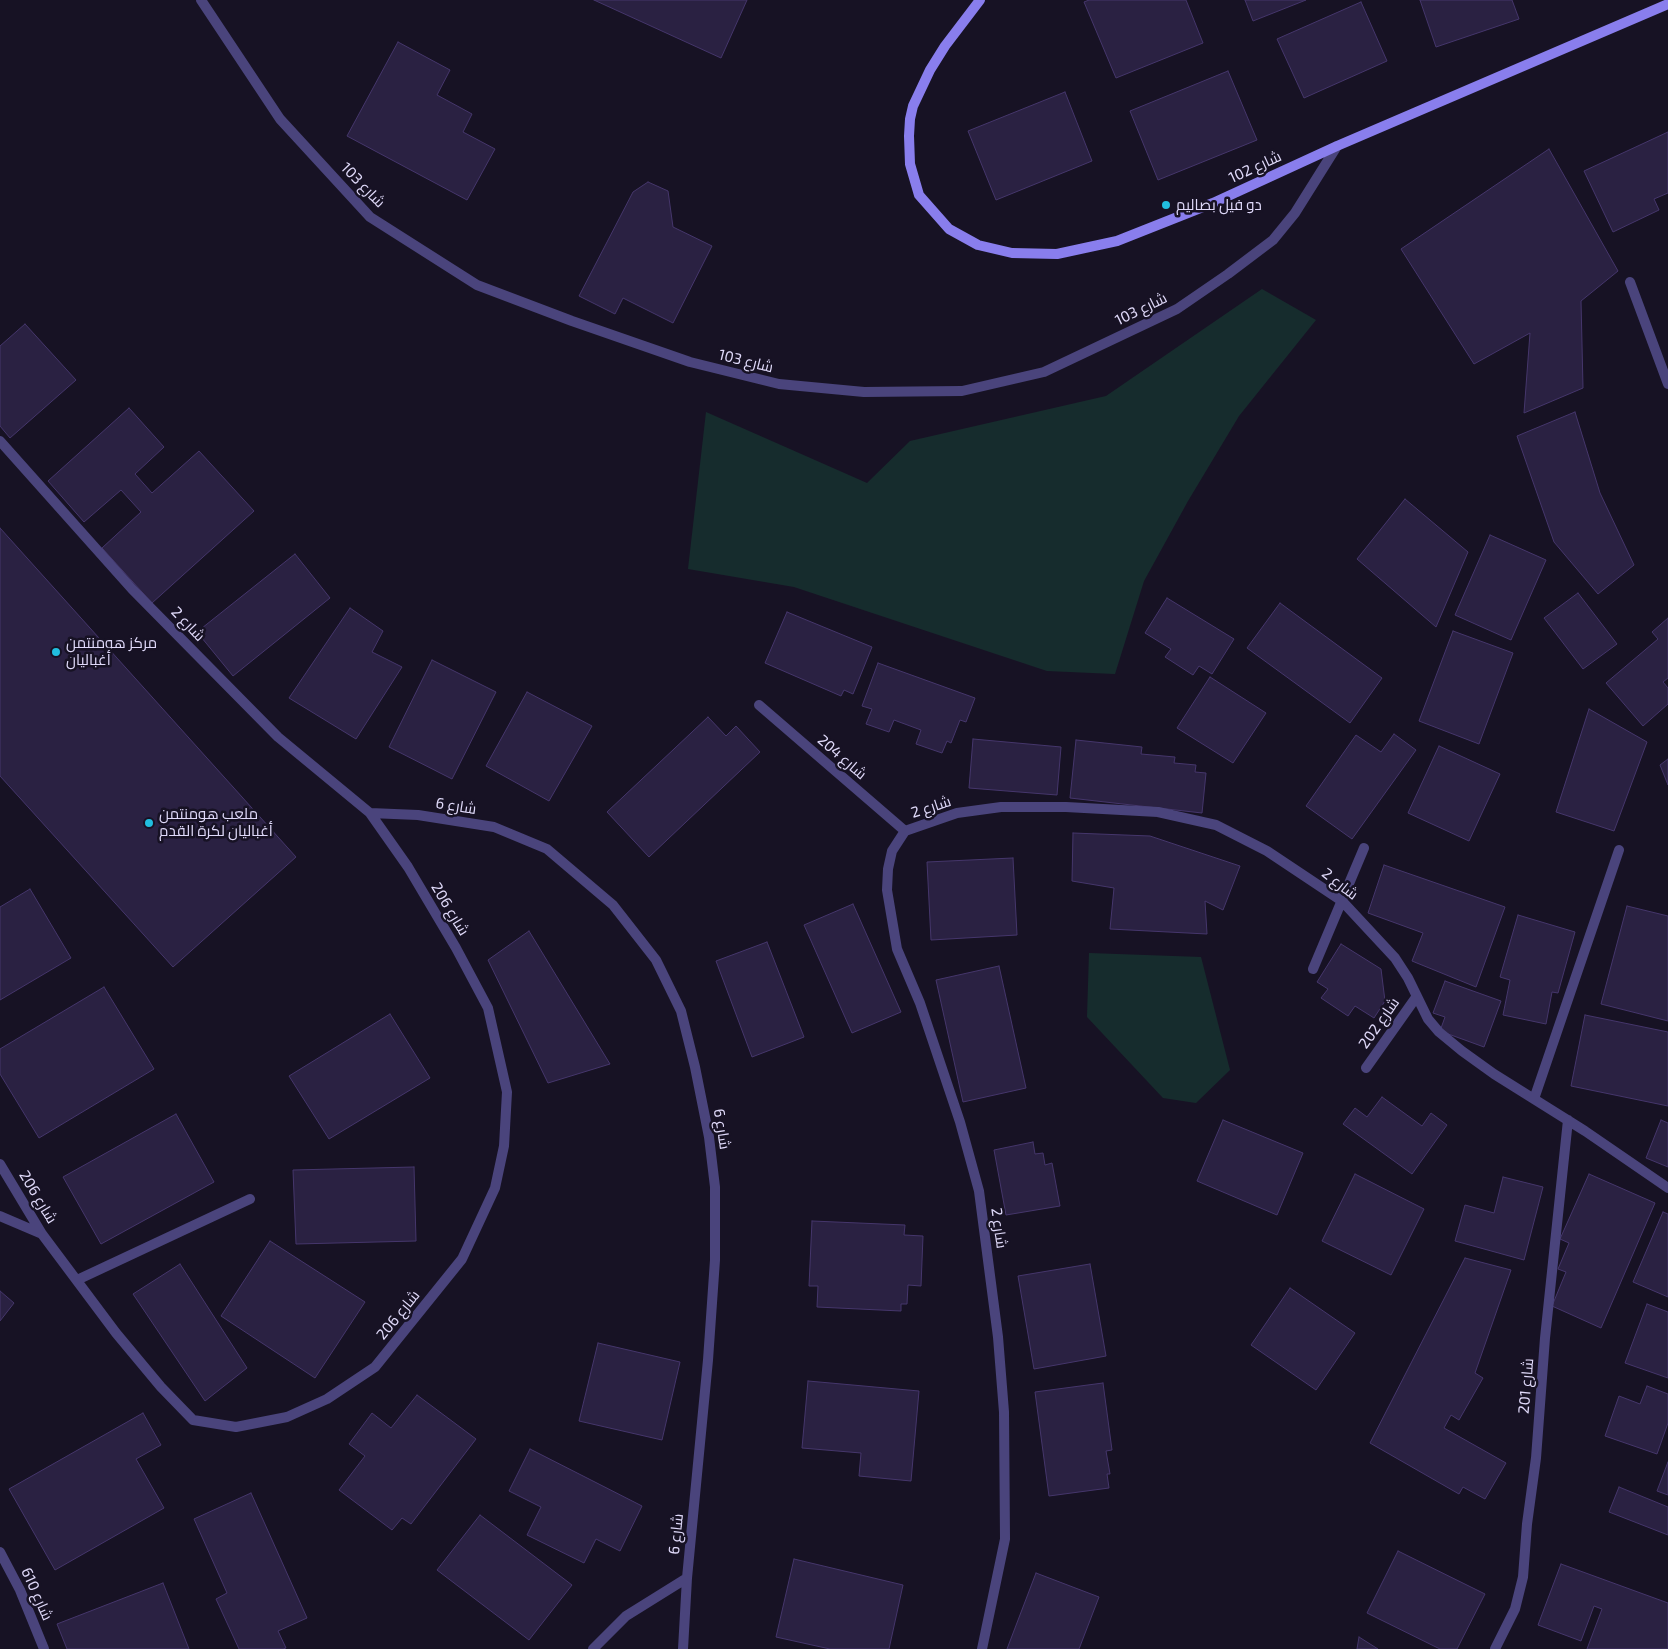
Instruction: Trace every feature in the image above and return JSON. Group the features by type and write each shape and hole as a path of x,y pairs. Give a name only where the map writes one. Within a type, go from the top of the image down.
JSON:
{"main road":[{"name":"شارع 102","path":"980,0 945,46 930,70 913,106 909,136 910,164 919,195 949,229 978,245 1012,252 1057,254 1117,241 1213,203 1337,146 1668,4"}],"street":[{"name":"شارع 103","path":"200,0 280,119 370,217 477,285 572,321 690,362 779,384 864,392 962,391 1044,372 1178,309 1273,240 1295,213 1337,146"},
{"path":"1630,282 1668,384"},
{"name":"شارع 2","path":"0,441 132,589 278,737 370,813"},
{"name":"شارع 204","path":"759,705 905,831"},
{"name":"شارع 2","path":"982,1649 1006,1539 1004,1412 998,1337 979,1191 960,1122 923,1012 897,949 887,890 888,869 892,851 905,831 957,813 1001,807 1158,812 1216,825 1267,851 1342,901 1395,958 1428,1019 1439,1032 1494,1074 1568,1120 1668,1188"},
{"name":"شارع 206","path":"0,1164 42,1234 116,1333 154,1379 193,1420 236,1427 287,1417 327,1399 375,1367 462,1259 495,1188 504,1146 507,1092 488,1008 456,948 408,867 370,813"},
{"name":"شارع 6","path":"370,813 418,815 494,827 547,849 613,905 656,960 681,1011 695,1067 709,1137 715,1196 715,1260 708,1360 687,1578 683,1649"},
{"path":"1313,969 1364,848"},
{"path":"1534,1099 1619,850"},
{"name":"شارع 202","path":"1366,1068 1417,996"},
{"name":"شارع 201","path":"1496,1649 1514,1610 1524,1577 1527,1524 1536,1458 1568,1120"},
{"path":"77,1280 250,1199"},
{"path":"0,1216 42,1234"},
{"name":"شارع 610","path":"0,1552 20,1590 44,1649"},
{"path":"592,1649 626,1616 687,1578"}],"green space":[{"path":"1262,289 1316,320 1239,416 1188,501 1144,581 1115,674 1047,671 794,587 688,569 706,412 867,483 910,441 1106,396"},
{"path":"1089,953 1201,957 1230,1070 1196,1103 1163,1098 1087,1017"}],"building":[{"path":"594,0 747,0 721,58"},
{"path":"1089,0 1186,0 1203,43 1116,78 1084,2"},
{"path":"1245,0 1306,0 1253,21"},
{"path":"1420,0 1512,0 1519,19 1436,47"},
{"path":"1361,2 1387,61 1304,98 1277,39"},
{"path":"398,42 450,70 437,95 472,114 463,132 495,149 467,200 347,136"},
{"path":"1228,71 1257,140 1158,180 1130,111"},
{"path":"1065,92 1092,161 996,200 968,131"},
{"path":"1668,132 1668,193 1654,199 1659,210 1613,232 1584,171"},
{"path":"1549,149 1618,271 1581,301 1583,388 1524,413 1530,333 1474,364 1401,249"},
{"path":"648,182 668,191 673,227 712,246 673,323 623,298 615,314 579,296 633,192"},
{"path":"25,324 76,380 10,438 0,426 0,346"},
{"path":"129,408 164,447 135,474 152,493 199,451 254,511 152,603 102,548 141,512 121,490 84,522 48,481"},
{"path":"1575,412 1600,493 1634,565 1598,594 1554,542 1517,436"},
{"path":"1405,499 1468,552 1436,627 1357,559"},
{"name":"مركز هومنتمن أغباليان","path":"0,528 296,857 173,967 0,776"},
{"path":"1490,535 1546,560 1511,640 1455,615"},
{"path":"295,554 330,598 233,676 197,632"},
{"path":"1578,593 1617,644 1583,669 1544,618"},
{"path":"1167,598 1234,639 1212,674 1199,666 1193,675 1165,657 1171,649 1145,633"},
{"path":"1280,603 1382,678 1350,723 1247,648"},
{"path":"350,608 383,631 372,652 402,667 356,739 289,698"},
{"path":"787,612 872,647 853,694 844,690 841,696 765,663"},
{"path":"1668,618 1668,678 1663,682 1668,688 1668,704 1643,726 1606,683 1658,639 1652,632"},
{"path":"1453,631 1513,653 1479,744 1419,721"},
{"path":"432,660 496,692 452,779 389,747"},
{"path":"878,663 975,698 966,722 960,720 951,743 947,741 942,753 916,744 921,730 894,720 889,732 866,724 872,709 862,706"},
{"path":"1210,677 1266,713 1233,763 1177,728"},
{"path":"527,692 592,726 549,801 486,766"},
{"path":"1589,709 1647,742 1614,831 1556,812"},
{"path":"708,717 726,736 736,726 760,752 649,857 607,812"},
{"path":"1394,734 1416,750 1352,839 1306,806 1356,735 1381,752"},
{"path":"973,739 1061,747 1057,795 969,788"},
{"path":"1076,740 1142,747 1141,754 1175,757 1174,763 1196,765 1195,772 1206,773 1202,813 1070,798"},
{"path":"1439,746 1500,774 1469,841 1408,813"},
{"path":"1668,759 1668,785 1660,765"},
{"path":"1073,833 1150,836 1240,866 1223,910 1205,901 1207,934 1110,929 1114,888 1072,881"},
{"path":"1013,858 1017,935 931,940 927,862"},
{"path":"1384,865 1505,907 1476,987 1412,961 1423,933 1368,913"},
{"path":"30,889 71,958 0,1000 0,907"},
{"path":"853,904 901,1012 852,1033 804,925"},
{"path":"1627,906 1668,916 1668,1021 1601,1004"},
{"path":"1518,915 1575,932 1558,993 1552,992 1546,1024 1503,1015 1510,980 1500,977"},
{"path":"529,931 610,1064 548,1083 488,960"},
{"path":"767,942 804,1037 752,1057 716,961"},
{"path":"1341,944 1381,969 1385,1001 1374,1018 1355,1006 1348,1016 1321,998 1328,989 1317,982"},
{"path":"999,966 1026,1088 963,1102 936,980"},
{"path":"1445,981 1501,1001 1484,1047 1440,1031 1445,1017 1433,1013"},
{"path":"104,987 154,1069 39,1138 0,1074 0,1049"},
{"path":"390,1014 430,1078 329,1139 289,1076"},
{"path":"1585,1015 1668,1032 1668,1106 1571,1086"},
{"path":"1382,1097 1422,1126 1431,1113 1447,1125 1412,1174 1343,1124 1355,1108 1367,1117"},
{"path":"176,1114 214,1182 101,1244 63,1177"},
{"path":"1223,1120 1303,1153 1277,1215 1197,1181"},
{"path":"1661,1120 1668,1123 1668,1167 1646,1158"},
{"path":"1033,1142 1035,1154 1043,1153 1045,1165 1052,1163 1060,1206 1006,1215 994,1150"},
{"path":"414,1167 416,1241 296,1244 293,1170"},
{"path":"1355,1174 1424,1209 1391,1275 1322,1241"},
{"path":"1589,1174 1655,1203 1601,1328 1552,1306 1566,1272 1558,1269 1569,1243 1560,1239"},
{"path":"1503,1177 1543,1187 1524,1260 1455,1241 1465,1205 1494,1213"},
{"path":"1663,1212 1668,1214 1668,1297 1633,1282"},
{"path":"812,1221 905,1225 904,1235 923,1236 921,1286 908,1285 907,1304 901,1304 901,1311 817,1307 818,1286 809,1286"},
{"path":"270,1241 365,1302 315,1378 221,1316"},
{"path":"1465,1258 1511,1270 1475,1373 1483,1378 1459,1420 1451,1415 1444,1428 1506,1463 1485,1499 1463,1487 1459,1494 1370,1443"},
{"path":"180,1264 247,1368 205,1401 133,1294"},
{"path":"1090,1264 1106,1356 1034,1369 1018,1276"},
{"path":"1290,1288 1355,1333 1316,1390 1251,1345"},
{"path":"0,1291 14,1303 0,1321"},
{"path":"1647,1304 1668,1312 1668,1378 1625,1363"},
{"path":"598,1343 680,1362 662,1440 579,1421"},
{"path":"808,1381 919,1391 911,1481 859,1476 861,1453 802,1448"},
{"path":"1103,1383 1112,1450 1106,1451 1110,1474 1107,1474 1109,1488 1049,1496 1035,1392"},
{"path":"1647,1386 1668,1394 1668,1423 1657,1454 1605,1436 1619,1396 1640,1404"},
{"path":"417,1395 476,1439 411,1524 402,1518 392,1530 339,1490 365,1456 349,1444 372,1413 391,1428"},
{"path":"143,1413 161,1445 136,1459 164,1508 55,1570 9,1489"},
{"path":"530,1449 642,1506 620,1551 596,1539 584,1563 527,1535 541,1507 509,1491"},
{"path":"1668,1462 1668,1495 1657,1491"},
{"path":"1619,1487 1668,1507 1668,1535 1609,1512"},
{"path":"251,1493 307,1618 278,1631 286,1648 283,1649 239,1649 216,1599 227,1593 194,1519"},
{"path":"480,1515 572,1585 529,1640 437,1570"},
{"path":"1398,1551 1485,1594 1457,1649 1440,1649 1367,1613"},
{"path":"794,1559 903,1585 889,1649 830,1649 776,1637"},
{"path":"1561,1564 1668,1603 1668,1649 1587,1649 1602,1609 1594,1606 1581,1641 1538,1625"},
{"path":"1036,1573 1099,1597 1079,1649 1007,1649"},
{"path":"163,1583 189,1649 67,1649 57,1624"},
{"path":"1359,1637 1378,1649 1357,1649"}],"place":[{"name":"دو فيل بصاليم","path":"1166,205"},
{"name":"مركز هومنتمن أغباليان","path":"56,652"},
{"name":"ملعب هومنتمن أغباليان لكرة القدم","path":"149,823"}]}
